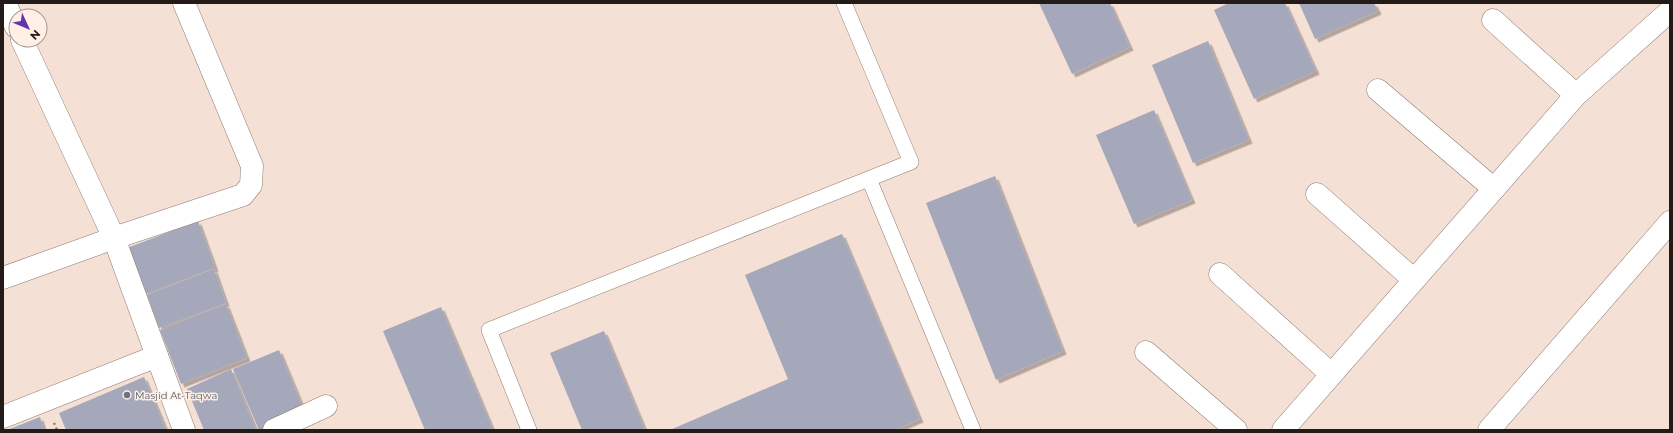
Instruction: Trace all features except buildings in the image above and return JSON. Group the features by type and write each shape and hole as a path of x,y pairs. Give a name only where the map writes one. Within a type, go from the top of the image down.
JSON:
{"street":[{"path":"3,278 114,238 243,195 251,185 252,166 184,3"},
{"path":"1283,430 1576,95 1664,9"},
{"path":"1493,20 1576,95"},
{"path":"26,48 114,238 184,430"},
{"path":"1378,90 1494,189"},
{"path":"1317,194 1414,280"},
{"path":"1489,430 1670,222"},
{"path":"1220,274 1331,374"},
{"path":"1146,352 1236,430"},
{"path":"3,417 157,356"},
{"path":"274,430 326,406"}],"lane":[{"path":"529,430 489,330 911,162 844,3"},
{"path":"870,179 973,430"}],"place":[{"name":"Masjid At-Taqwa","path":"127,395"}]}
